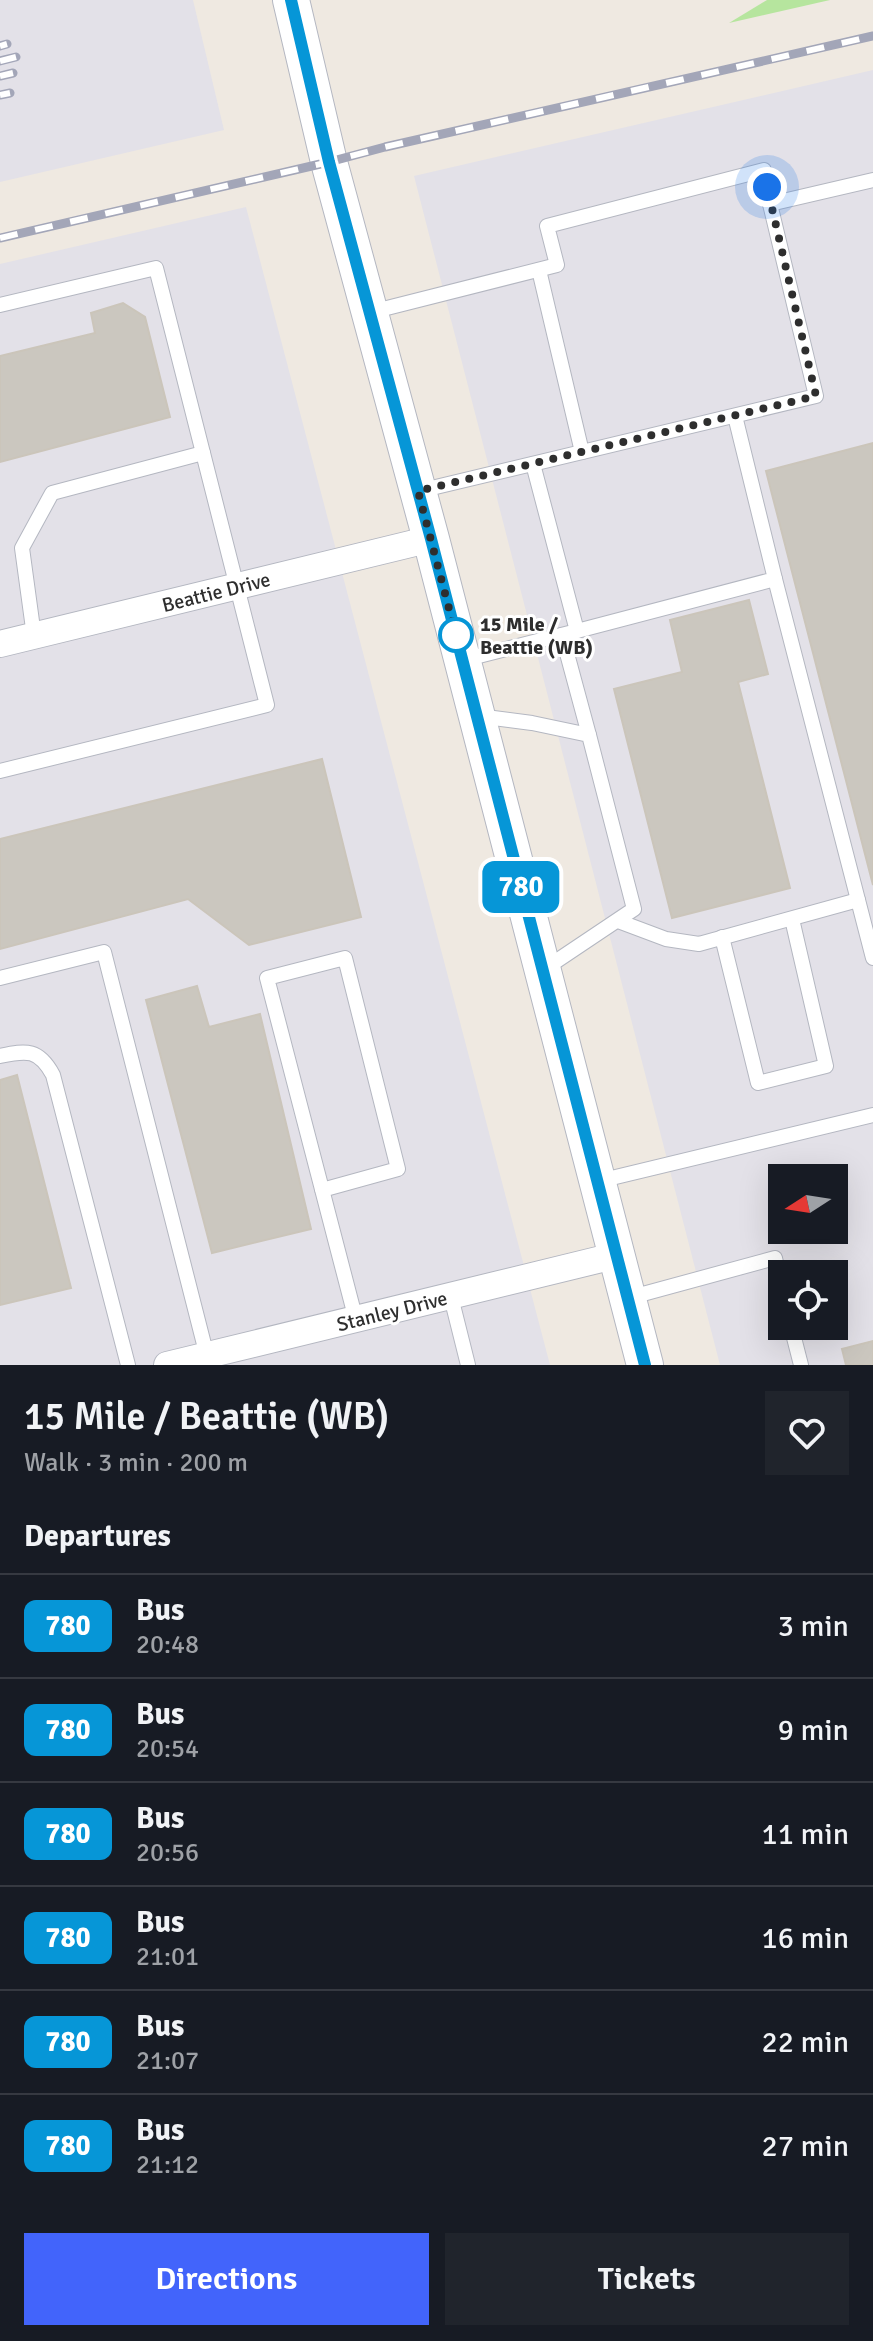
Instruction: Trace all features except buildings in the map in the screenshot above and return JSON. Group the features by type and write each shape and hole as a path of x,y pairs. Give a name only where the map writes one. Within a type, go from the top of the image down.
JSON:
{"main road":[{"path":"291,0 329,162 431,539 645,1365"}],"street":[{"name":"Beattie Drive","path":"0,644 431,539"},
{"name":"Stanley Drive","path":"167,1365 618,1255"}],"lane":[{"path":"371,312 557,265 547,226 764,170 816,396 418,491"},
{"path":"770,204 873,180"},
{"path":"0,305 156,268 267,705 0,771"},
{"path":"539,270 582,452"},
{"path":"735,416 873,958"},
{"path":"34,636 22,548 52,493 203,453"},
{"path":"533,464 577,631"},
{"path":"462,660 775,579"},
{"path":"542,971 634,909 562,635"},
{"path":"477,716 589,735"},
{"path":"618,921 666,939 699,944 858,900"},
{"path":"722,937 758,1083 826,1066 792,919"},
{"path":"0,978 104,952 207,1356"},
{"path":"322,1190 398,1169 345,958 267,978 322,1190 356,1320"},
{"path":"0,1056 32,1053 44,1058 53,1075 128,1365"},
{"path":"599,1181 873,1115"},
{"path":"628,1298 775,1260"},
{"path":"451,1297 468,1365"},
{"path":"795,1340 801,1365"}],"shaded area":[{"path":"0,0 193,0 224,130 0,182"},
{"path":"873,70 873,1365 720,1365 414,176"},
{"path":"246,207 550,1365 0,1365 0,264"}],"green space":[{"path":"767,0 830,0 729,23"}],"railway":[{"path":"0,238 873,36"},
{"path":"0,46 7,44"},
{"path":"0,61 16,57"},
{"path":"0,76 13,73"},
{"path":"0,95 10,93"}],"bus line":[{"name":"780","path":"291,0 329,162 431,539 645,1365"}],"place":[{"name":"15 Mile / Beattie (WB)","path":"456,635"}],"route":[{"path":"456,635 418,491 816,396 767,187"}]}
